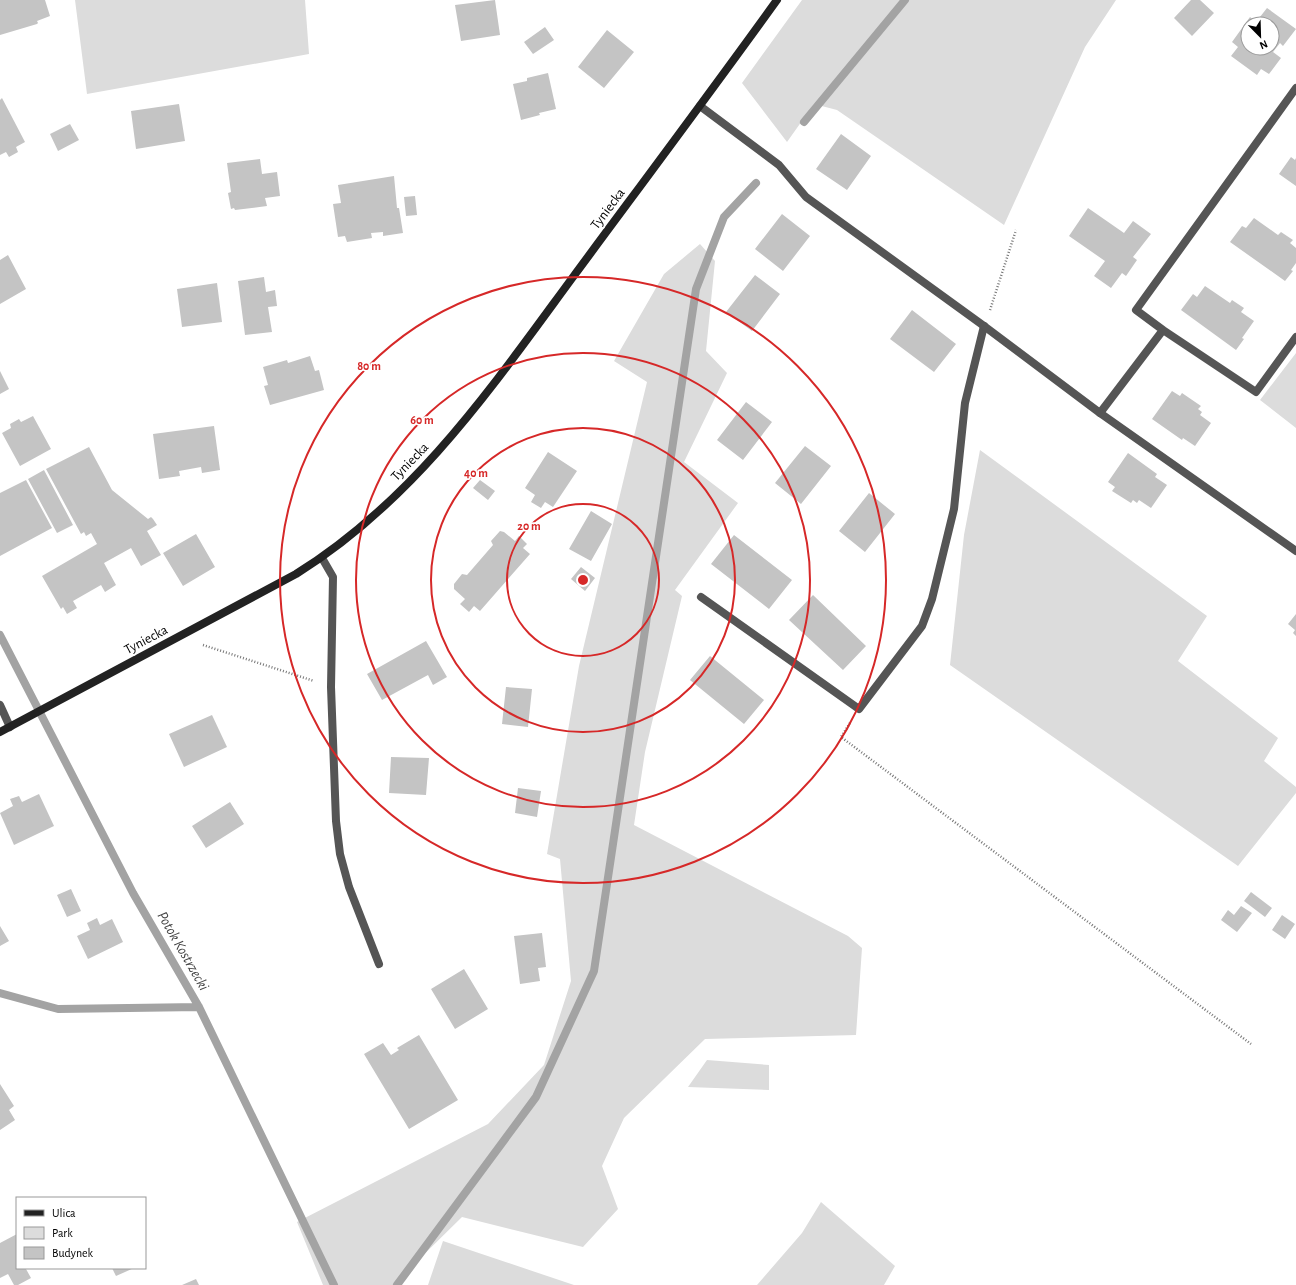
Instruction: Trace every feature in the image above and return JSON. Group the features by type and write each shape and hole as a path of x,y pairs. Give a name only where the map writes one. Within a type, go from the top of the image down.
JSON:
{"street":[{"name":"Tyniecka","path":"0,732 61,701 296,574 322,558 382,510 426,466 489,390 777,0"},
{"path":"1296,88 1136,310 1163,330 1256,392 1296,337"},
{"path":"700,106 779,165 806,197 1100,412 1296,551"},
{"path":"701,597 860,709 922,626 932,598 954,509 965,404 984,326"},
{"path":"1100,412 1163,330"},
{"path":"322,558 334,577 331,687 336,821 340,854 349,887 379,964"},
{"path":"0,705 10,727"}],"path":[{"path":"984,326 1016,230"},
{"path":"203,645 331,687"},
{"path":"862,705 841,737 1251,1044"}],"green space":[{"path":"75,0 305,0 309,54 87,94"},
{"path":"802,0 1116,0 1085,47 1004,225 837,110 814,104 787,142 742,83"},
{"path":"700,244 715,261 706,351 727,373 684,462 738,503 675,590 682,596 645,752 634,825 848,936 862,948 856,1035 705,1039 624,1118 602,1166 618,1209 583,1247 462,1217 399,1279 395,1285 323,1285 297,1222 488,1124 544,1065 571,981 560,859 547,854 579,666 647,382 614,361 664,274"},
{"path":"1296,353 1296,428 1260,400"},
{"path":"980,450 1207,616 1178,661 1278,738 1264,761 1296,787 1296,793 1238,866 950,665 964,535"},
{"path":"707,1060 769,1065 769,1090 688,1087"},
{"path":"821,1202 895,1266 884,1285 757,1285 802,1233"},
{"path":"443,1241 574,1285 428,1285"}],"building":[{"path":"0,0 45,0 50,16 37,21 37,24 0,35"},
{"path":"495,0 500,35 461,41 455,5"},
{"path":"1191,0 1200,0 1214,13 1192,36 1174,18"},
{"path":"1267,8 1278,16 1261,16"},
{"path":"1280,17 1296,29 1283,46 1280,43"},
{"path":"545,27 554,40 533,54 524,42"},
{"path":"607,30 634,52 604,88 578,67"},
{"path":"1240,31 1240,56 1278,56 1281,58 1269,74 1261,69 1257,75 1231,56 1238,47 1232,42"},
{"path":"548,73 556,109 539,113 540,115 521,120 513,84 527,81 527,78"},
{"path":"2,98 25,142 16,147 18,152 9,157 6,152 0,155 0,100"},
{"path":"179,104 185,141 136,149 131,111"},
{"path":"70,124 79,140 58,151 50,134"},
{"path":"841,134 871,156 847,190 816,169"},
{"path":"1291,157 1295,160 1296,158 1296,186 1279,174"},
{"path":"260,159 262,174 277,172 280,196 265,198 267,206 235,210 234,208 231,209 228,193 231,192 227,163"},
{"path":"394,176 397,208 399,208 403,233 383,236 383,232 371,233 372,238 347,242 345,236 338,237 333,204 341,203 338,185"},
{"path":"415,196 417,215 406,216 404,197"},
{"path":"1088,208 1124,233 1133,221 1151,234 1133,257 1137,260 1126,276 1122,273 1111,288 1094,276 1105,261 1069,236"},
{"path":"782,214 810,236 783,271 755,249"},
{"path":"1254,218 1278,235 1281,232 1293,240 1290,243 1296,248 1296,263 1291,270 1293,271 1285,281 1230,242 1242,226 1246,228"},
{"path":"8,255 26,289 0,304 0,260"},
{"path":"755,275 780,294 752,331 726,312"},
{"path":"264,277 266,292 275,290 277,306 268,307 272,332 245,335 238,281"},
{"path":"217,283 222,322 182,327 177,289"},
{"path":"1205,286 1230,303 1232,300 1244,308 1241,312 1254,321 1242,338 1244,339 1236,350 1181,310 1193,294 1197,297"},
{"path":"912,310 956,344 934,372 890,339"},
{"path":"310,356 315,371 319,370 324,390 270,405 264,386 268,385 263,367 287,360 288,363"},
{"path":"0,371 9,389 0,394"},
{"path":"1172,391 1180,396 1182,393 1201,406 1198,409 1202,412 1200,415 1211,423 1195,446 1183,438 1182,440 1152,419"},
{"path":"746,402 772,422 743,460 717,440"},
{"path":"33,416 51,449 20,466 2,433 11,428 10,424 19,419 21,422"},
{"path":"214,426 220,470 202,473 201,467 179,471 180,476 159,479 153,434"},
{"path":"805,446 831,466 801,504 775,483"},
{"path":"89,447 112,490 148,519 151,517 157,525 147,531 161,555 141,566 131,548 104,563 116,585 105,592 101,585 73,601 77,608 67,614 63,607 61,609 42,576 97,544 91,533 86,536 84,532 81,534 46,469"},
{"path":"548,452 577,471 553,507 545,502 541,508 531,502 535,495 525,488"},
{"path":"1128,453 1157,474 1155,477 1167,485 1151,508 1139,500 1137,503 1133,500 1131,503 1112,491 1115,487 1108,482"},
{"path":"44,470 73,525 57,533 28,479"},
{"path":"26,480 52,528 0,556 0,493"},
{"path":"480,480 495,491 488,500 473,488"},
{"path":"869,493 895,514 865,552 839,531"},
{"path":"591,511 612,524 591,561 569,549"},
{"path":"500,531 504,532 515,541 519,536 527,544 523,548 530,554 480,611 474,606 469,612 460,604 465,599 454,589 454,584 462,574 467,575 493,545 491,541"},
{"path":"196,534 215,567 183,586 163,553"},
{"path":"734,535 792,580 769,609 711,564"},
{"path":"581,567 595,578 585,591 571,579"},
{"path":"813,595 866,646 843,670 789,620"},
{"path":"1296,614 1296,636 1293,633 1295,630 1288,624"},
{"path":"426,641 447,677 433,685 428,675 382,700 367,674"},
{"path":"710,656 764,700 744,724 690,680"},
{"path":"506,687 532,689 528,727 502,724"},
{"path":"212,715 227,747 184,767 169,734"},
{"path":"391,757 429,758 426,795 389,793"},
{"path":"518,788 541,791 537,817 515,813"},
{"path":"39,794 54,826 14,845 0,813 13,806 10,799 19,796 22,802"},
{"path":"230,802 244,824 206,848 192,826"},
{"path":"71,889 81,911 67,917 57,895"},
{"path":"1251,892 1272,908 1265,917 1244,901"},
{"path":"1241,906 1252,913 1237,932 1221,920 1228,910 1234,915"},
{"path":"1282,915 1295,924 1285,939 1272,930"},
{"path":"97,918 100,925 112,919 123,942 88,959 77,936 90,930 87,923"},
{"path":"0,926 9,941 0,946"},
{"path":"542,933 546,967 538,968 540,981 520,984 514,936"},
{"path":"464,969 488,1009 455,1029 431,989"},
{"path":"419,1035 458,1100 409,1129 364,1054 383,1043 391,1055 399,1050 397,1048"},
{"path":"0,1084 14,1106 9,1110 15,1120 0,1130"},
{"path":"16,1235 16,1269 26,1269 31,1278 18,1285 14,1285 8,1274 0,1278 0,1243"},
{"path":"112,1269 132,1269 116,1276"},
{"path":"196,1279 199,1285 182,1285"}],"waterway":[{"path":"804,122 905,0"},
{"path":"397,1285 536,1097 594,971 696,289 724,217 756,183"},
{"name":"Potok Kostrzecki","path":"0,635 133,893 199,1007 334,1285"},
{"path":"0,993 58,1009 199,1007"}]}
